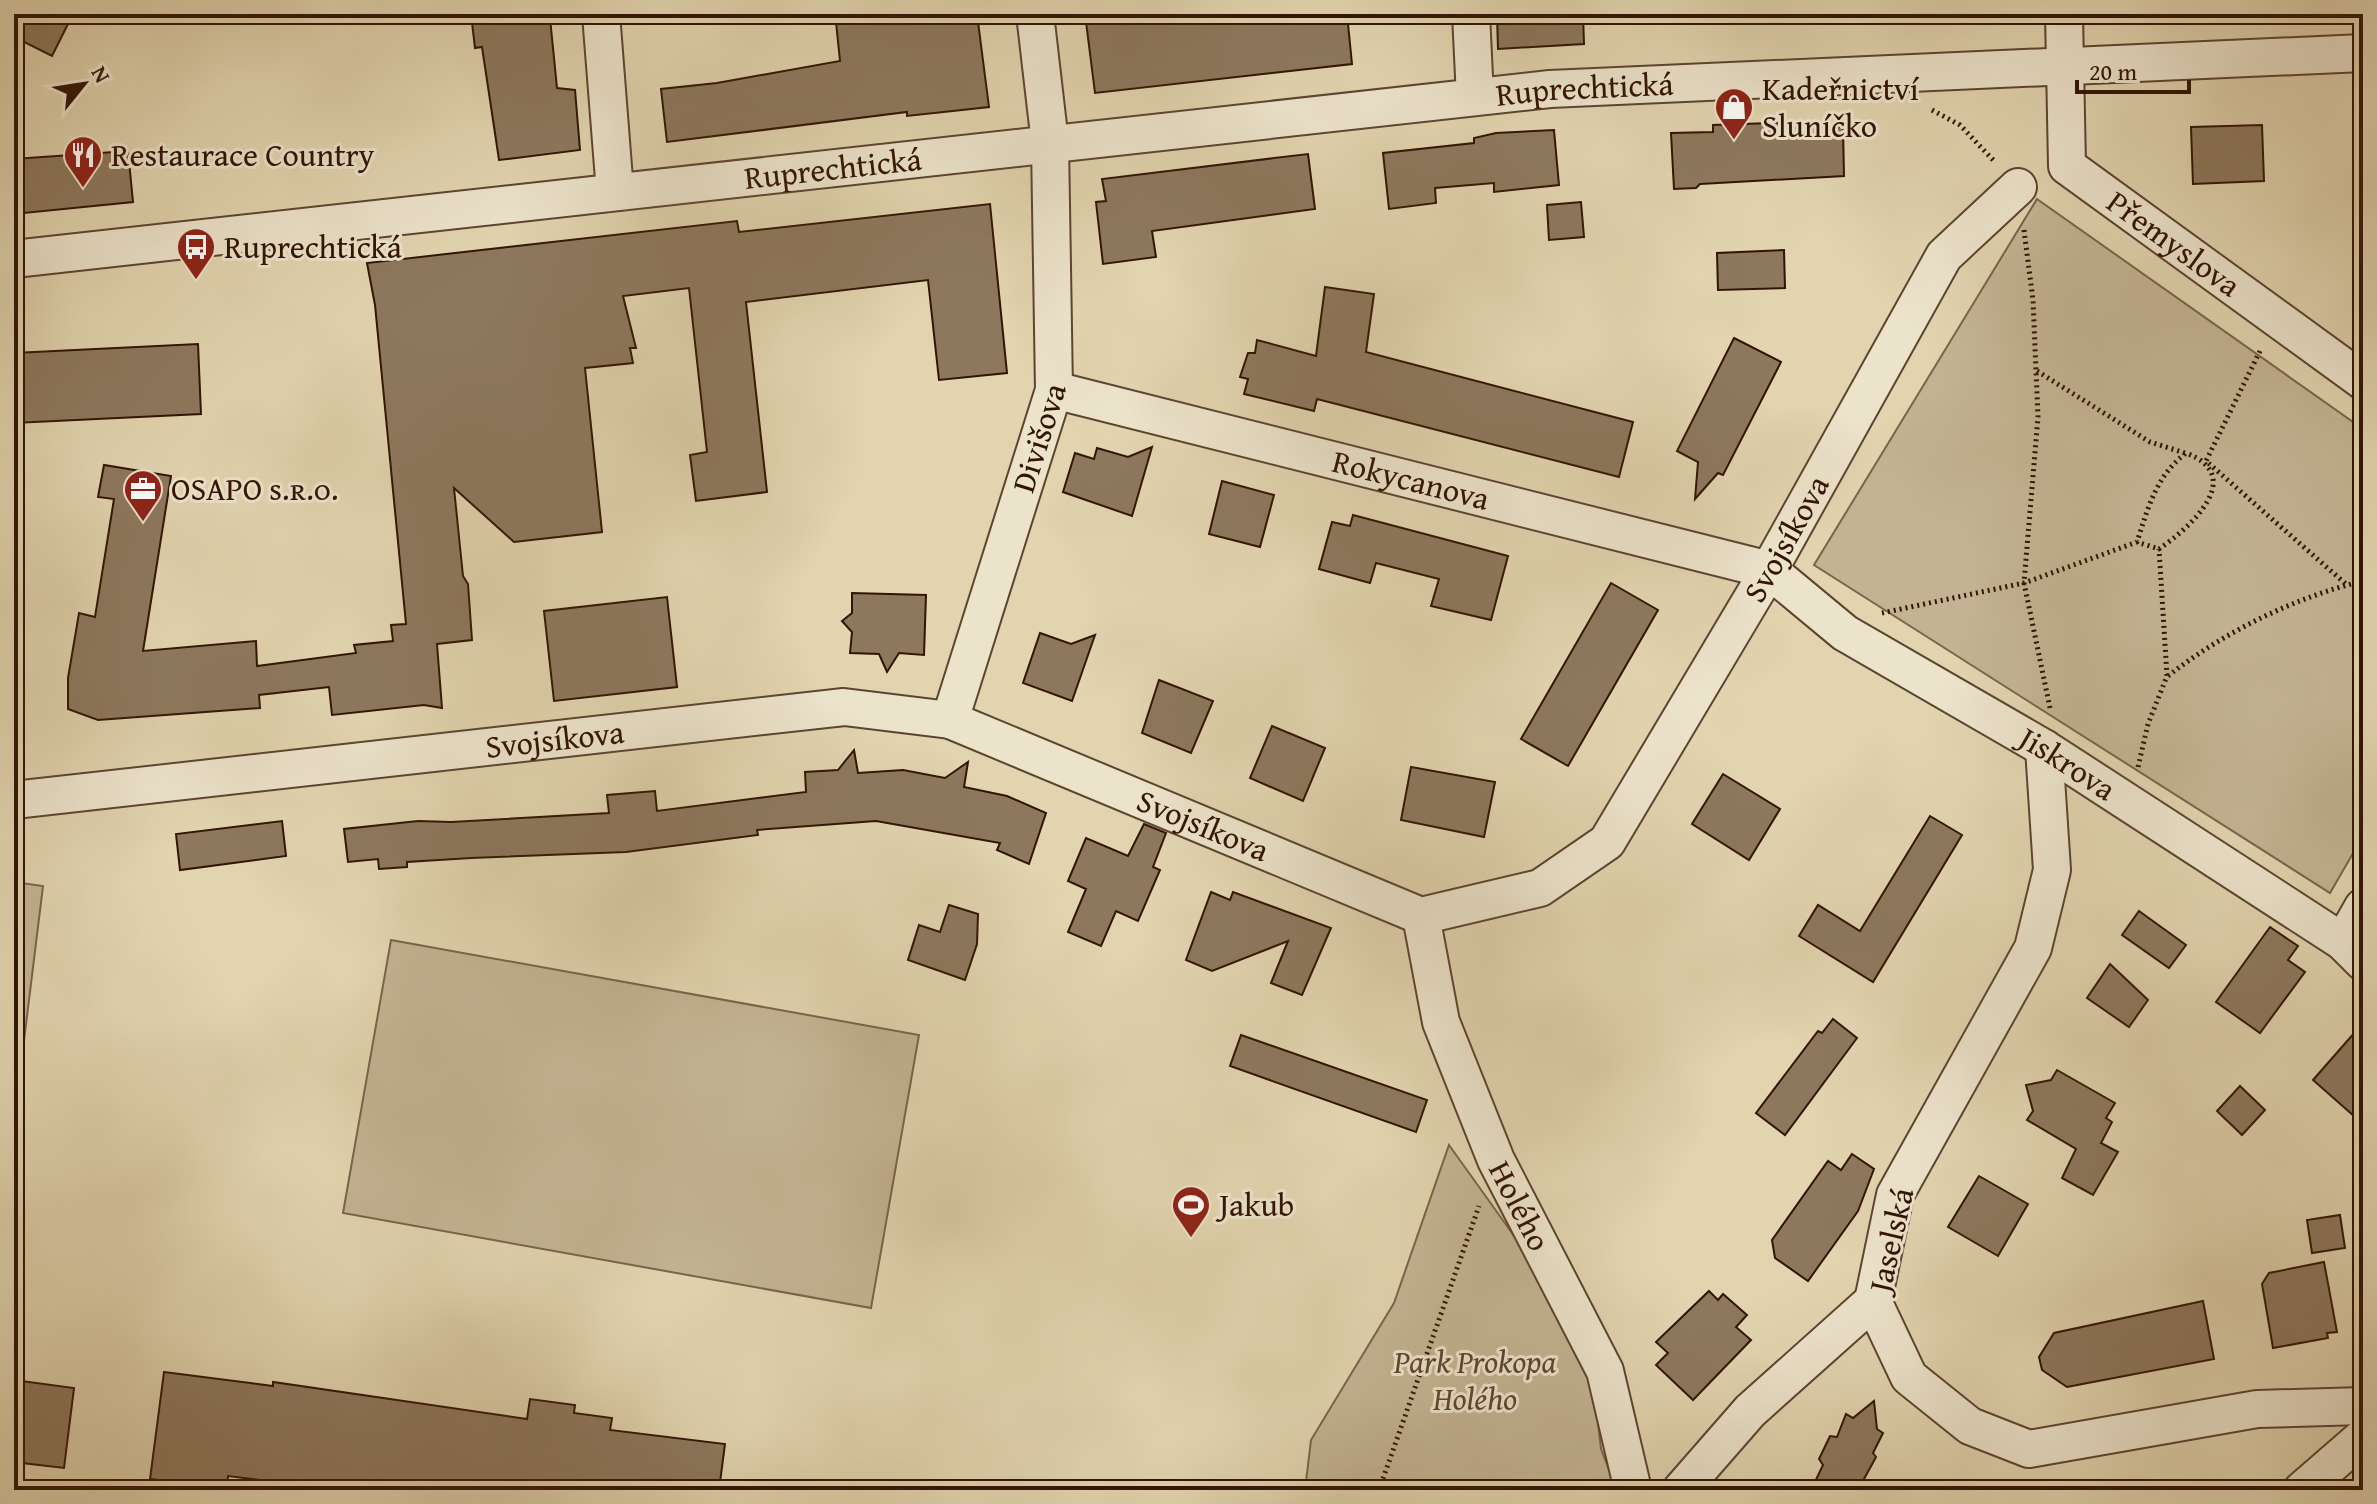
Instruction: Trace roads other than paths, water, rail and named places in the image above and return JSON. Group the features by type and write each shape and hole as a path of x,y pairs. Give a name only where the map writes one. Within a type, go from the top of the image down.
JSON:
{"street":[{"path":"601,14 615,192"},
{"path":"1035,14 1050,143"},
{"path":"1471,14 1475,97"},
{"path":"2064,14 2064,65"},
{"name":"Ruprechtická","path":"14,259 1550,89 2363,53"},
{"name":"Přemyslova","path":"2064,65 2067,166 2363,381"},
{"name":"Divišova","path":"950,720 1054,390 1050,143"},
{"name":"Svojsíkova","path":"14,800 844,707 950,720 1421,916 1540,888 1607,842 1769,570 1944,256 2018,187"},
{"name":"Rokycanova","path":"1054,390 1769,570"},
{"name":"Jiskrova","path":"1769,570 1845,633 2044,748 2353,952"},
{"name":"Jaselská","path":"2044,748 2052,870 2033,948 1895,1195 1873,1301 1909,1377 1970,1426 2029,1449 2257,1409 2363,1406"},
{"path":"2353,952 2363,907"},
{"name":"Holého","path":"1421,916 1441,1022 1496,1160 1605,1371 1633,1490"},
{"path":"1681,1490 1750,1411 1873,1301"},
{"path":"2302,1490 2363,1437"}],"place":[{"name":"Kadeřnictví Sluníčko","path":"1734,141"},
{"name":"Restaurace Country","path":"83,189"},
{"name":"Ruprechtická","path":"196,281"},
{"name":"OSAPO s.ʀ.ᴏ.","path":"143,523"},
{"name":"Jakub","path":"1191,1239"}],"park label":[{"name":"Park Prokopa Holého","path":"1475,1380"}]}
